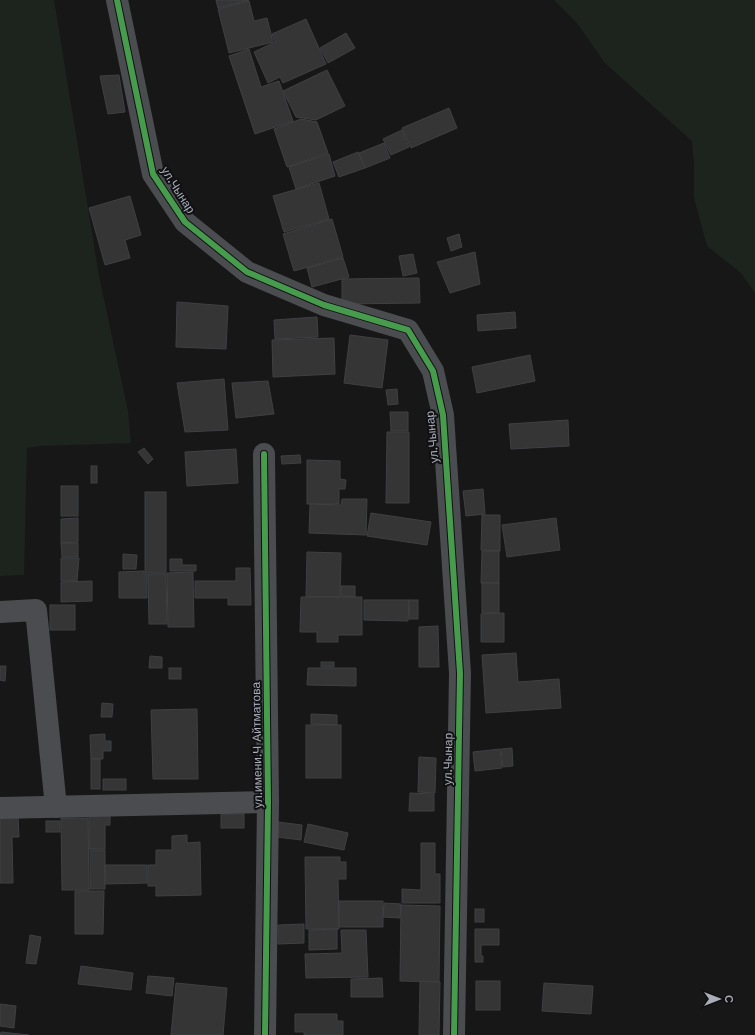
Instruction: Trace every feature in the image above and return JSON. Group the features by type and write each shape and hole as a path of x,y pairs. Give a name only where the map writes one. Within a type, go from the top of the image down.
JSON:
{"street":[{"name":"ул.Чынар","path":"117,0 153,174 184,222 247,272 324,305 408,330 433,371 443,415 460,673 454,1035"},
{"name":"ул.имени.Ч Айтматова","path":"264,454 268,802 265,1035"},
{"path":"0,612 36,610 56,807"},
{"path":"0,808 268,802"}],"shaded area":[{"path":"0,0 54,0 99,276 128,411 131,443 41,446 27,448 24,575 0,576"},
{"path":"554,0 755,0 755,293 741,273 707,246 694,198 692,141 605,63 577,23"}],"building":[{"path":"216,0 249,0 218,8"},
{"path":"249,1 254,21 267,18 273,42 229,53 218,9"},
{"path":"306,19 326,64 283,83 280,77 268,83 254,52 275,42 272,34"},
{"path":"346,33 355,48 328,63 320,48"},
{"path":"249,49 261,87 279,81 293,121 255,134 229,56"},
{"path":"327,70 345,106 316,120 296,117 283,91"},
{"path":"119,75 125,112 108,114 100,76"},
{"path":"449,108 457,128 411,148 402,128"},
{"path":"301,119 317,122 328,153 287,167 274,129"},
{"path":"402,130 409,147 391,155 383,139"},
{"path":"384,143 390,158 365,168 359,153"},
{"path":"358,152 365,168 339,177 333,162"},
{"path":"329,154 335,176 296,189 289,167"},
{"path":"319,183 329,219 284,232 273,196"},
{"path":"130,196 141,235 125,240 130,258 105,265 89,208"},
{"path":"332,219 343,257 294,271 283,234"},
{"path":"459,234 462,247 451,251 447,238"},
{"path":"475,252 480,284 450,293 437,262"},
{"path":"413,254 417,273 403,276 399,256"},
{"path":"343,258 349,277 312,287 307,268"},
{"path":"419,278 420,303 342,304 342,279"},
{"path":"177,302 228,306 226,349 176,347"},
{"path":"515,312 516,328 478,331 477,315"},
{"path":"317,317 318,337 275,339 274,320"},
{"path":"350,335 388,340 382,388 344,383"},
{"path":"334,338 335,374 273,377 272,340"},
{"path":"530,355 535,381 477,393 472,367"},
{"path":"224,379 228,430 185,432 177,383"},
{"path":"268,381 274,414 236,418 232,383"},
{"path":"397,389 398,404 388,405 386,390"},
{"path":"390,412 408,412 408,431 391,431"},
{"path":"568,420 569,446 511,449 509,424"},
{"path":"387,432 409,432 409,503 386,503"},
{"path":"144,448 153,459 148,464 138,452"},
{"path":"236,449 238,483 187,486 185,452"},
{"path":"300,455 301,463 282,464 281,456"},
{"path":"307,460 340,461 340,479 346,480 345,489 339,489 339,504 307,504"},
{"path":"91,466 97,466 97,483 91,483"},
{"path":"61,486 78,486 78,516 61,516"},
{"path":"483,489 485,514 466,516 463,491"},
{"path":"145,492 166,492 166,573 145,573"},
{"path":"342,499 367,499 366,535 309,533 310,504 341,505"},
{"path":"371,513 431,522 427,545 367,536"},
{"path":"482,515 500,515 500,551 481,550"},
{"path":"78,518 78,542 61,543 61,519"},
{"path":"556,518 560,550 507,557 502,525"},
{"path":"61,543 78,543 78,557 62,557"},
{"path":"482,551 499,551 499,583 481,583"},
{"path":"307,552 341,553 340,597 306,597"},
{"path":"123,554 137,555 136,569 123,569"},
{"path":"61,558 79,558 77,581 61,581"},
{"path":"170,559 182,559 182,565 196,565 196,571 170,571"},
{"path":"236,568 250,568 251,605 228,605 228,598 195,598 195,581 236,581"},
{"path":"144,571 144,574 147,574 147,598 119,598 119,572"},
{"path":"193,572 194,627 168,627 167,573"},
{"path":"148,574 166,574 167,624 149,624"},
{"path":"92,581 92,601 61,602 61,582"},
{"path":"482,583 499,583 499,613 482,613"},
{"path":"341,586 355,586 355,597 341,596"},
{"path":"301,597 362,597 362,635 338,635 338,642 317,642 317,632 300,632"},
{"path":"364,600 409,600 408,621 364,620"},
{"path":"409,600 418,600 418,619 409,619"},
{"path":"50,605 75,605 75,630 50,630"},
{"path":"504,613 504,642 481,642 481,614"},
{"path":"438,626 439,667 419,667 419,627"},
{"path":"516,653 518,682 559,679 561,708 486,713 482,655"},
{"path":"150,656 162,657 162,668 149,668"},
{"path":"321,662 334,662 334,667 321,667"},
{"path":"0,666 6,666 5,681 0,680"},
{"path":"169,668 181,668 181,679 169,679"},
{"path":"308,668 356,668 356,686 307,685"},
{"path":"102,703 113,704 112,717 101,717"},
{"path":"197,709 198,779 153,779 151,710"},
{"path":"311,714 337,715 337,725 311,724"},
{"path":"306,725 341,725 341,778 306,778"},
{"path":"105,734 105,741 111,741 111,751 103,751 103,759 91,759 90,735"},
{"path":"512,748 513,766 503,767 501,749"},
{"path":"500,749 502,768 475,771 473,752"},
{"path":"419,757 436,758 435,793 418,792"},
{"path":"91,759 100,759 100,789 91,789"},
{"path":"103,779 126,779 126,790 103,790"},
{"path":"410,793 434,794 434,811 409,811"},
{"path":"221,814 244,814 244,828 221,828"},
{"path":"89,815 110,815 110,825 105,825 105,849 89,849"},
{"path":"0,816 18,816 19,837 12,837 13,883 0,883"},
{"path":"61,818 88,818 89,890 62,890"},
{"path":"46,821 60,821 60,832 46,832"},
{"path":"278,822 302,825 301,840 277,837"},
{"path":"308,824 348,833 344,850 304,842"},
{"path":"187,835 187,843 200,842 201,895 156,896 156,886 148,886 148,865 156,865 156,850 172,850 172,836"},
{"path":"421,843 435,843 435,874 440,874 440,903 402,903 402,889 421,890"},
{"path":"90,850 105,850 105,889 90,889"},
{"path":"305,857 340,857 340,862 346,862 346,879 338,879 339,929 306,929"},
{"path":"105,865 147,865 147,883 105,884"},
{"path":"75,891 104,891 103,934 75,934"},
{"path":"339,901 383,901 383,927 339,927"},
{"path":"384,903 401,904 400,918 383,917"},
{"path":"401,905 440,906 439,982 400,981"},
{"path":"475,909 484,909 484,922 475,922"},
{"path":"304,924 304,943 278,944 278,925"},
{"path":"337,929 337,949 309,950 309,930"},
{"path":"475,929 499,929 499,945 481,945 481,956 483,956 483,962 475,962"},
{"path":"341,930 366,930 368,977 306,978 305,954 342,953"},
{"path":"30,935 41,937 36,964 26,963"},
{"path":"81,966 133,973 131,990 78,984"},
{"path":"148,976 174,978 172,996 146,993"},
{"path":"382,978 383,997 351,997 351,979"},
{"path":"420,981 440,982 439,1035 419,1035"},
{"path":"476,981 500,981 500,1010 476,1010"},
{"path":"176,983 227,988 223,1035 171,1035"},
{"path":"544,983 593,986 591,1014 542,1011"},
{"path":"0,1004 16,1006 14,1028 0,1026"},
{"path":"295,1014 337,1014 337,1021 343,1021 343,1035 304,1035 304,1032 295,1032"},
{"path":"1,1032 29,1035 0,1035"}],"cycle path":[{"path":"117,0 153,174 185,222 247,272 324,305 408,330 433,371 443,415 460,673 454,1035"},
{"path":"264,454 268,802 265,1035"}]}
